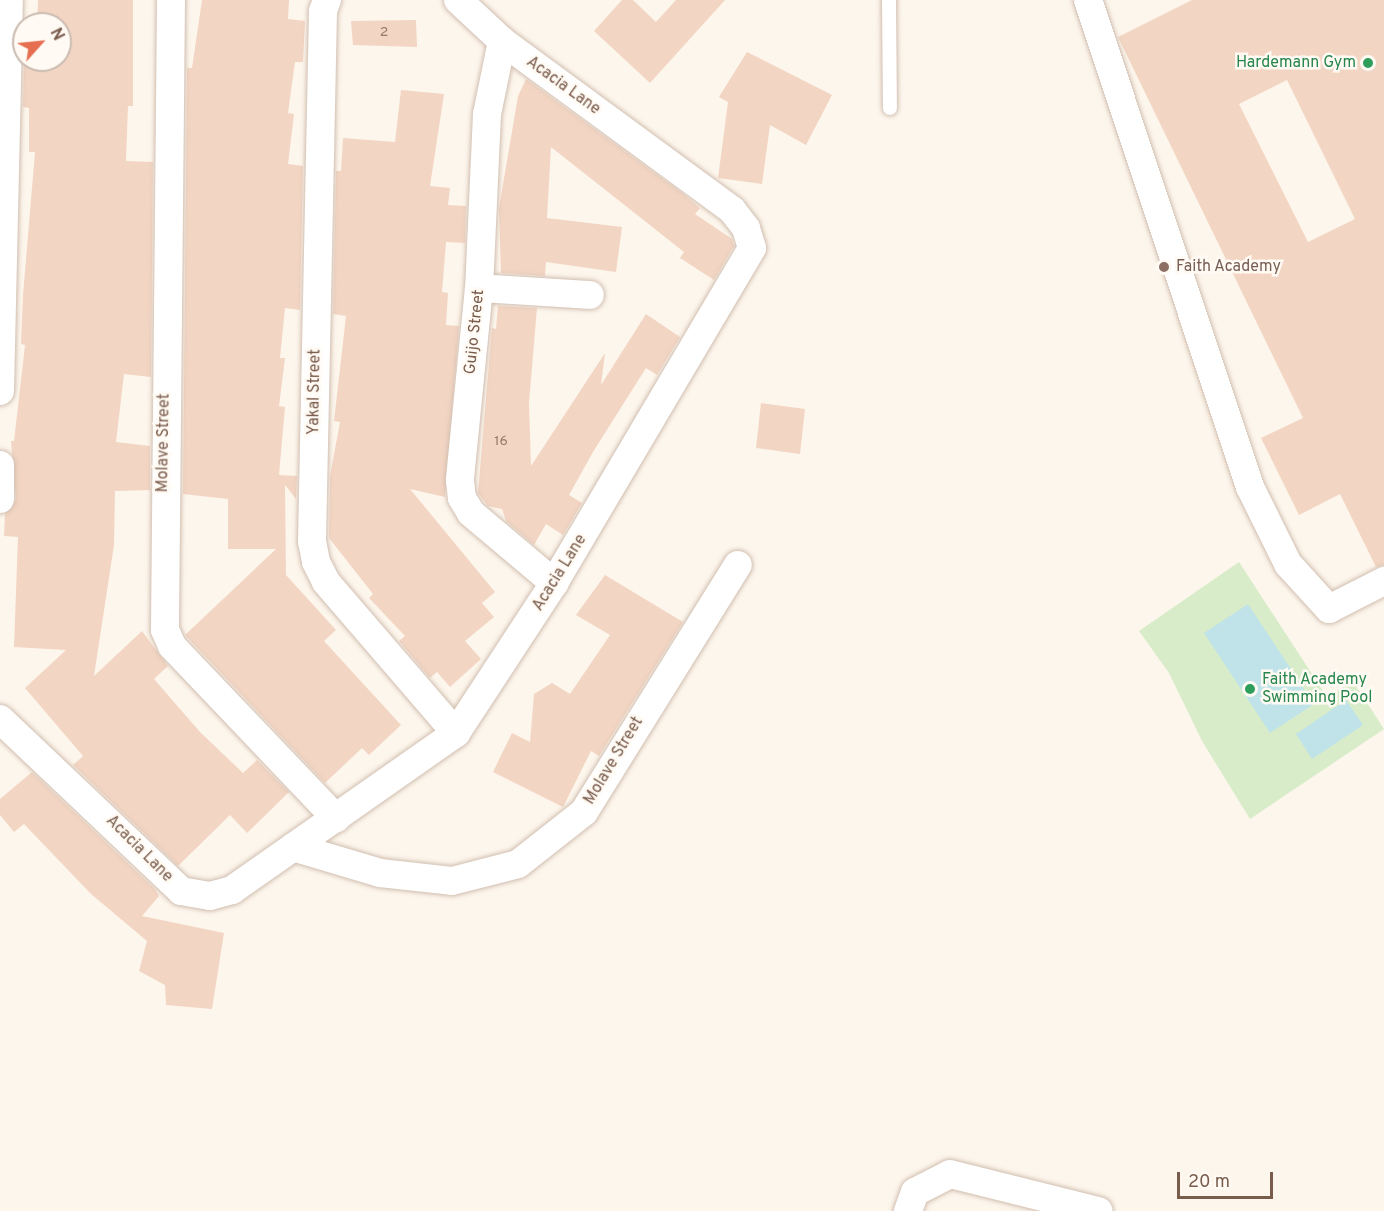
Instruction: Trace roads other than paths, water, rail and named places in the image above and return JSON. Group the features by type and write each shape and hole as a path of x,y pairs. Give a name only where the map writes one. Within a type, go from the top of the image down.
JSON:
{"street":[{"path":"0,390 9,0"},
{"name":"Molave Street","path":"171,0 165,630 172,646 336,818"},
{"name":"Yakal Street","path":"327,0 323,11 312,541 316,562 326,582 456,734"},
{"name":"Acacia Lane","path":"0,719 180,891 210,896 232,890 456,734 554,583 752,248 746,228 732,210 502,41 458,0"},
{"path":"1088,0 1250,487 1288,564 1329,609 1384,581"},
{"name":"Guijo Street","path":"502,41 487,114 479,288 459,480 462,498 471,513 554,583"},
{"path":"479,288 590,295"},
{"path":"0,465 0,500"},
{"name":"Molave Street","path":"293,847 380,873 452,881 518,864 584,812 738,566"},
{"path":"908,1211 915,1192 950,1174 1098,1211"}],"lane":[{"path":"889,0 890,108"}],"water":[{"path":"1248,604 1314,704 1270,733 1204,633"},
{"path":"1346,700 1363,725 1312,759 1296,734"}],"place":[{"name":"Hardemann Gym","path":"1368,63"},
{"name":"Faith Academy","path":"1164,267"},
{"name":"Faith Academy Swimming Pool","path":"1250,689"}]}
